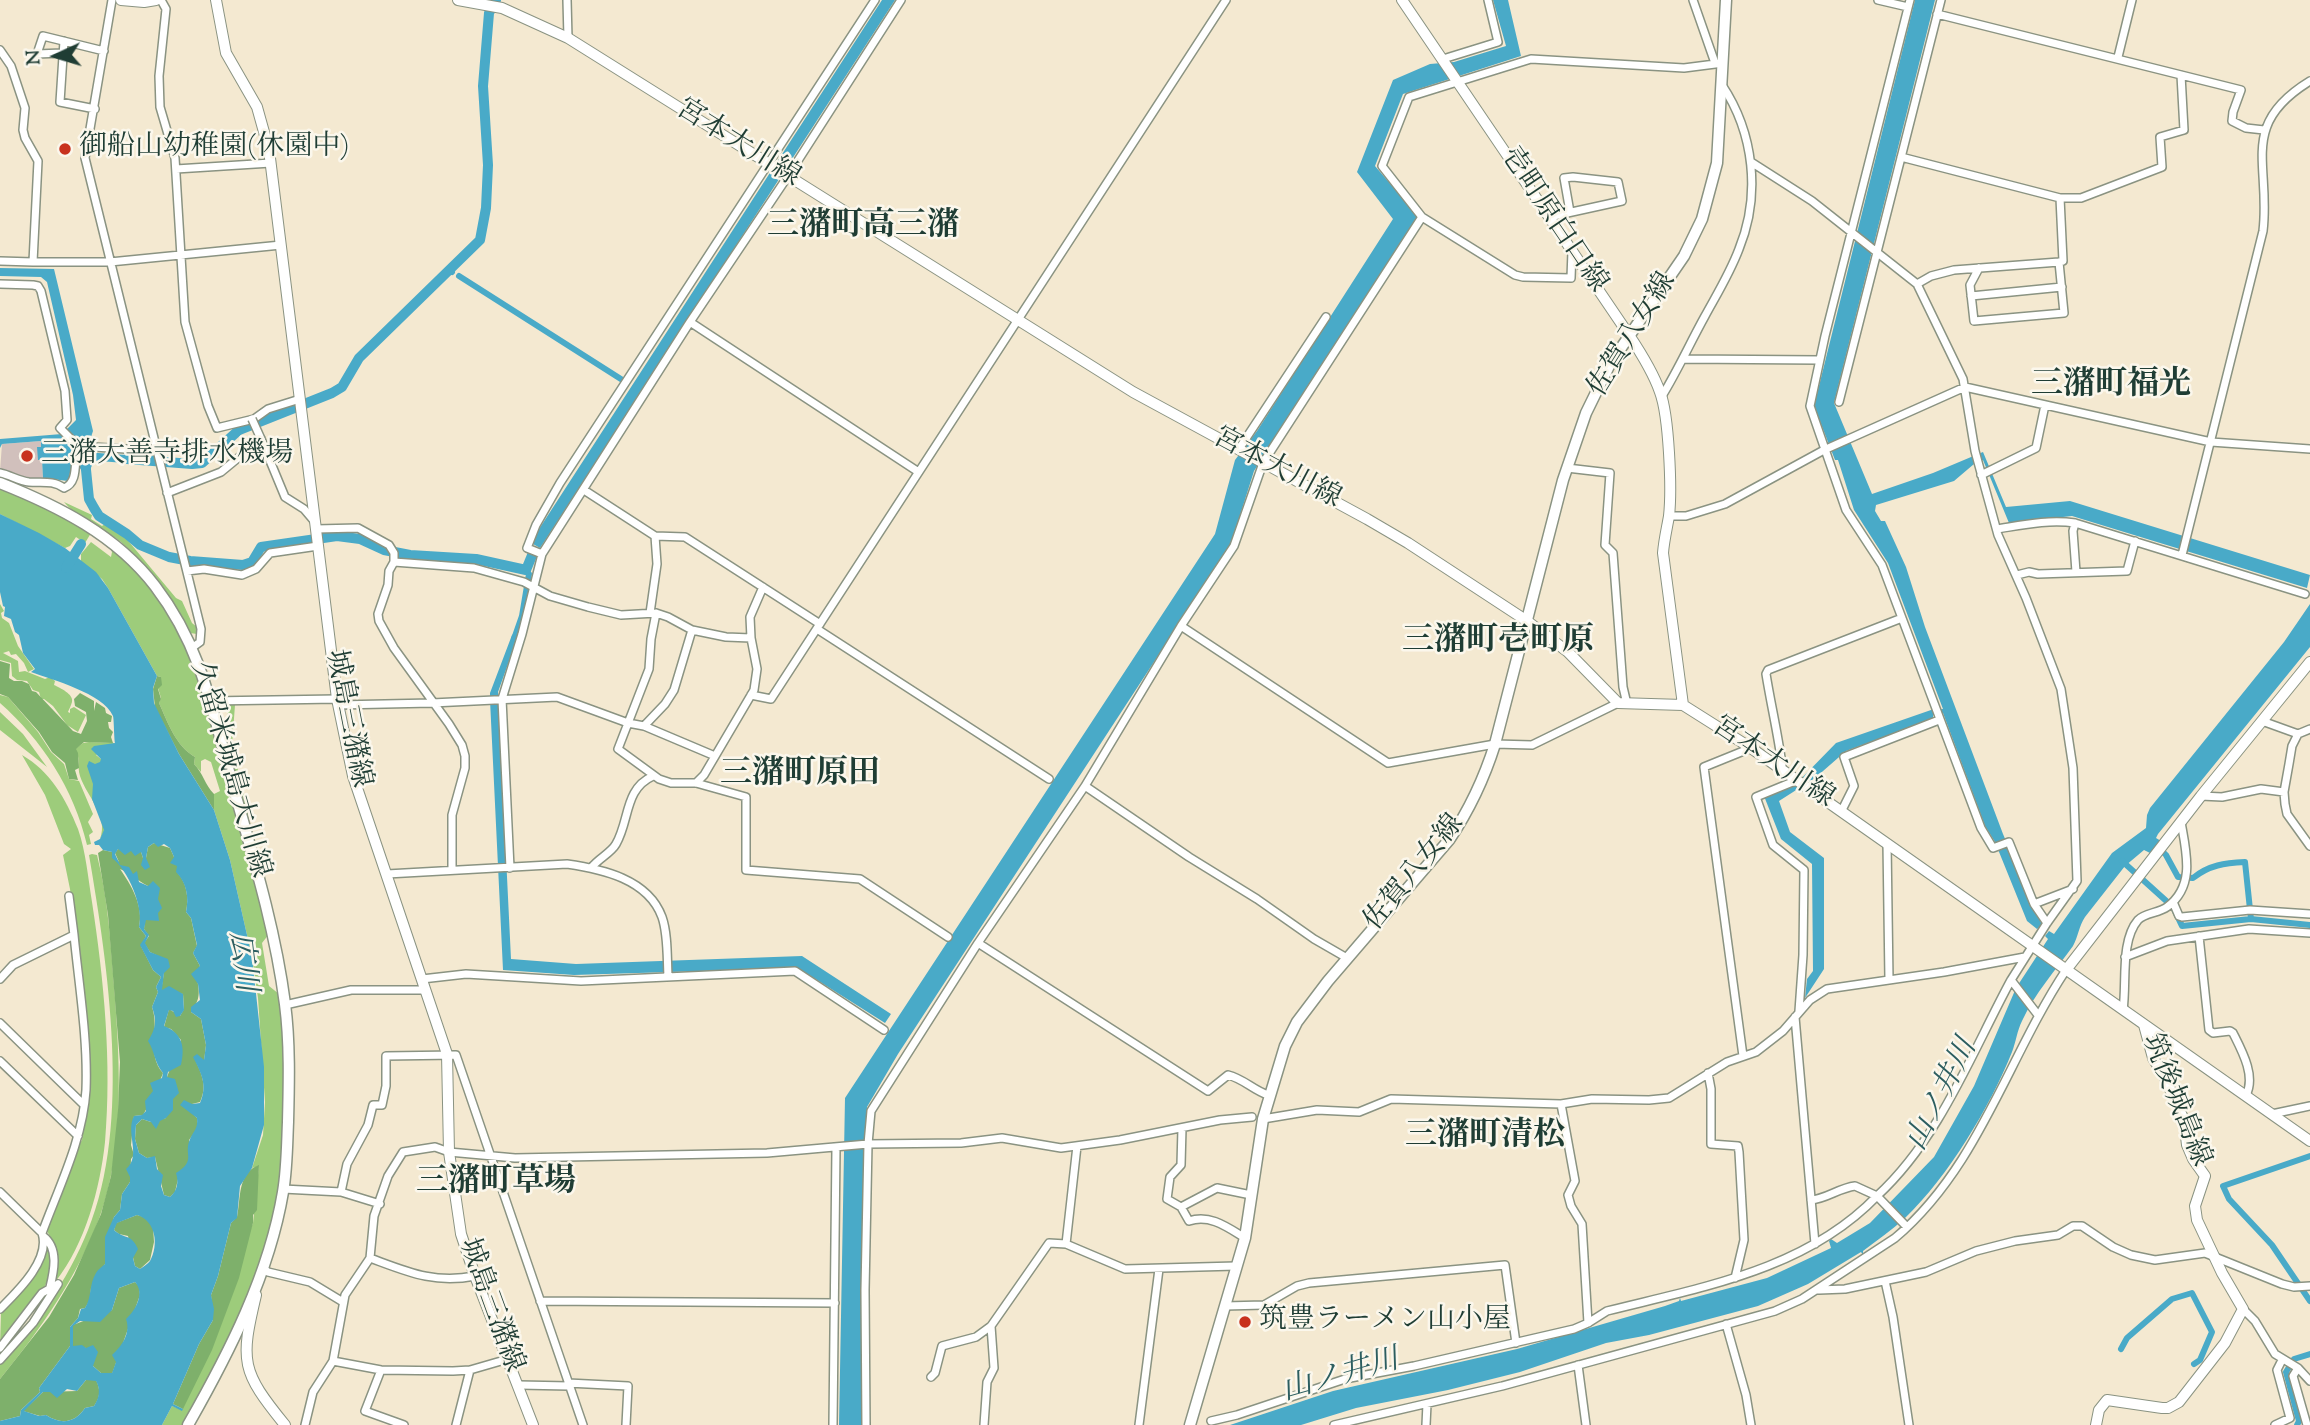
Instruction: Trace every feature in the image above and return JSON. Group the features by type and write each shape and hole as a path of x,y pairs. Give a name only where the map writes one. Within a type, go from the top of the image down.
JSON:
{"main road":[{"path":"121,0 156,0"},
{"name":"城島三潴線","path":"216,0 226,53 257,107 264,125 271,163 338,702 353,776 447,1054 449,1152 461,1234 533,1425"},
{"name":"宮本大川線","path":"458,0 502,5 568,38 1133,392 1377,525 1527,621 1567,652 1623,703 1683,705 1751,748 2064,968"},
{"name":"壱町原白口線","path":"1402,0 1629,335 1662,396 1670,481 1669,516 1663,553 1683,705"},
{"name":"佐賀八女線","path":"1189,1425 1245,1238 1257,1118 1285,1046 1297,1022 1347,958 1449,839 1466,815 1485,776 1495,744 1567,468 1586,413 1610,364 1684,256 1702,219 1717,163 1722,85 1719,63 1726,0"},
{"name":"久留米城島大川線","path":"0,483 31,495 118,546 154,584 180,621 192,646 209,701 271,926 285,1005 288,1106 283,1189 275,1233 263,1268 233,1342 188,1425"},
{"path":"2064,968 2310,662"},
{"name":"筑後城島線","path":"2064,968 2144,1025 2152,1058 2164,1076 2184,1120 2187,1145 2193,1159 2206,1176 2194,1212 2243,1309"},
{"path":"2144,1025 2310,1141"},
{"path":"263,1268 247,1336 247,1363 252,1380 285,1425"},
{"path":"2096,1425 2098,1410 2107,1400 2162,1408 2179,1402 2225,1343 2243,1309"}],"street":[{"path":"113,0 85,158 201,629 200,642 192,646"},
{"path":"161,0 166,9 159,76 160,107 171,141 176,169 185,323 208,406 217,428 253,419 268,409 300,399"},
{"path":"567,0 568,38"},
{"path":"542,555 527,548 536,525 565,475 771,165 875,0"},
{"path":"509,868 501,699 522,634 529,584 542,555 690,322 901,0"},
{"path":"751,695 771,699 1226,0"},
{"path":"1443,61 1498,42 1488,0"},
{"path":"1572,250 1571,278 1523,277 1422,217 1382,166 1409,97 1531,59 1684,68 1719,63 1693,0"},
{"path":"1878,0 1909,3 1819,360 1810,406 1846,510 1882,565 1981,828 1993,848 2009,842 2034,904 2047,923"},
{"path":"1839,402 1941,0"},
{"path":"2118,57 2132,0"},
{"path":"1937,14 2118,57 2241,90 2232,121 2246,128 2264,130"},
{"path":"62,52 37,54 43,36 104,51"},
{"path":"64,41 60,102 95,109"},
{"path":"0,50 11,66 25,108 23,130 38,161 33,262"},
{"path":"1901,157 2060,198 2081,198 2162,167 2160,138 2184,131 2181,75"},
{"path":"2183,554 2263,231 2265,197 2261,146 2264,130 2280,104 2296,89 2310,81"},
{"path":"1662,396 1733,264 1751,205 1751,162 1736,110 1722,85"},
{"path":"1211,1421 1345,1379 1516,1343 1588,1323 1607,1311 1766,1269 1815,1244 1879,1198 1900,1175 1932,1130 2025,957 2077,881 2075,803 2068,726 2061,689 1997,529 1975,451 1964,379 1917,284 1812,201 1751,162"},
{"path":"176,169 271,163"},
{"path":"1549,217 1622,201 1618,182 1564,178 1570,212"},
{"path":"1917,284 1937,273 2063,261 2060,198"},
{"path":"866,1425 865,1290 871,1111 978,943 1084,786 1181,626 1234,546 1261,462 1422,217"},
{"path":"0,261 110,262 281,245"},
{"path":"1979,268 1971,282 1974,321 2064,313 2059,262"},
{"path":"0,284 33,285 41,290 65,391 67,420 60,428 75,447 74,480 64,488 59,484 27,482 0,473"},
{"path":"1971,296 2062,287"},
{"path":"1241,450 1326,317"},
{"path":"690,322 917,471"},
{"path":"1684,359 1819,360"},
{"path":"1669,516 1686,516 1725,505 1826,449 1965,387 2211,442 2310,449"},
{"path":"1981,475 2035,449 2045,405"},
{"path":"253,419 285,498 304,509 316,526 358,528 389,545 394,553 379,621 388,640 462,745 465,768 452,815 452,870"},
{"path":"167,493 221,472 261,439"},
{"path":"75,447 157,452"},
{"path":"1181,626 1388,763 1495,744 1532,745 1623,703 1614,553 1605,545 1609,473 1567,468"},
{"path":"584,491 655,536 685,537 1049,779"},
{"path":"1997,529 2063,521 2075,523 2183,554 2305,594"},
{"path":"2075,523 2073,541 2076,572"},
{"path":"655,536 657,564 649,669 618,749 653,776 671,783 696,783 746,797 746,870 860,879 948,937"},
{"path":"2017,576 2029,572 2127,571 2135,541"},
{"path":"187,571 204,569 242,575 256,569 270,553 318,546"},
{"path":"394,562 474,568 529,584 550,596 621,615 653,613 668,617 692,630 751,638"},
{"path":"696,783 704,775 751,695 757,669 750,617 763,587"},
{"path":"1780,769 1782,765 1777,725 1766,674 1768,670 1902,618"},
{"path":"644,726 674,690 692,630"},
{"path":"209,701 432,704 557,696 628,723 644,726 715,756"},
{"path":"1841,812 1854,786 1844,757 1939,720"},
{"path":"2262,721 2298,734"},
{"path":"2310,729 2298,734 2292,746 2284,792 2287,814 2310,846"},
{"path":"1743,1056 1704,767 1751,748"},
{"path":"592,867 615,846 631,798 643,780 653,776"},
{"path":"1795,781 1756,797 1773,845 1804,870 1802,1009 1815,1244"},
{"path":"1084,786 1314,939 1347,958"},
{"path":"2201,796 2232,796 2261,789 2284,792"},
{"path":"2123,1010 2126,945 2139,918 2165,909 2173,902 2186,879 2188,867 2181,822"},
{"path":"1886,843 1889,980"},
{"path":"387,874 567,864 592,867 636,884 662,916 668,976"},
{"path":"2034,904 2073,889"},
{"path":"0,1309 21,1289 38,1265 42,1235 78,1136 86,1090 69,896"},
{"path":"2173,902 2182,917 2250,910 2310,914"},
{"path":"2125,957 2167,941 2249,929 2310,933"},
{"path":"0,979 13,965 74,935"},
{"path":"2199,936 2209,1030 2213,1033 2234,1033 2251,1083 2246,1095"},
{"path":"978,943 1208,1091 1228,1075 1243,1079 1255,1091 1268,1095"},
{"path":"305,1425 313,1392 333,1361 343,1302 350,1286 370,1258 374,1216 388,1176 403,1152 435,1147 449,1152 515,1158 767,1153 868,1144 961,1143 1002,1138 1049,1147 1077,1146 1220,1120 1317,1110 1359,1112 1391,1098 1561,1104 1592,1099 1662,1100 1708,1073 1756,1052 1783,1031 1802,1009 1827,989 2025,957"},
{"path":"2014,960 2014,978 2037,1014"},
{"path":"1334,1425 1502,1386 1775,1311 1816,1290 1906,1226 1945,1184 1984,1126 2037,1014 2064,968"},
{"path":"285,1005 351,990 423,984 466,974 581,981 795,971 884,1030"},
{"path":"0,1023 83,1104"},
{"path":"341,1192 347,1164 368,1125 373,1105 382,1105 386,1086 386,1056 456,1055 583,1425"},
{"path":"0,1061 78,1136"},
{"path":"1708,1073 1711,1089 1711,1144 1738,1146 1739,1152 1744,1240 1735,1278"},
{"path":"1561,1104 1575,1181 1568,1195 1582,1224 1588,1323"},
{"path":"2272,1114 2310,1106"},
{"path":"1182,1128 1181,1165 1170,1177 1167,1199 1181,1207 1189,1221 1199,1218 1217,1222 1245,1238"},
{"path":"1066,1244 1077,1146"},
{"path":"833,1425 836,1148"},
{"path":"1811,1200 1820,1200 1830,1193 1855,1186 1879,1198 1906,1226"},
{"path":"1181,1207 1217,1188 1251,1195"},
{"path":"283,1189 341,1192 380,1204"},
{"path":"0,1192 49,1240 53,1250 50,1287"},
{"path":"1816,1290 1845,1289 1940,1268 1984,1248 2058,1235 2077,1225 2132,1255 2155,1260 2205,1253 2282,1284 2294,1287 2310,1286"},
{"path":"931,1377 935,1373 942,1346 976,1337 991,1326 1049,1243 1066,1244 1125,1269 1236,1266"},
{"path":"370,1258 432,1279 454,1280 475,1276"},
{"path":"1225,1306 1264,1305 1297,1286 1309,1283 1505,1265 1516,1343"},
{"path":"263,1268 268,1272 310,1282 343,1302"},
{"path":"1139,1425 1159,1269"},
{"path":"1885,1281 1909,1425"},
{"path":"0,1348 42,1293 58,1284 33,1323 0,1360"},
{"path":"540,1301 835,1303"},
{"path":"2243,1309 2255,1321 2275,1354 2298,1368 2310,1381"},
{"path":"1726,1324 1746,1395 1751,1425"},
{"path":"984,1425 987,1382 995,1368 991,1326"},
{"path":"333,1361 381,1370 470,1370 508,1359"},
{"path":"2275,1425 2290,1418 2277,1370 2282,1360"},
{"path":"1577,1365 1586,1425"},
{"path":"2298,1368 2293,1376 2307,1425"},
{"path":"381,1370 365,1411 404,1425"},
{"path":"456,1425 470,1370"},
{"path":"519,1385 628,1386 626,1425"},
{"path":"1426,1425 1427,1404"}],"shaded area":[{"path":"41,441 38,460 42,460 43,478 26,479 0,471 2,444"}],"green space":[{"path":"0,487 22,495 91,533 85,543 76,537 70,546 65,548 0,514"},
{"path":"64,502 92,515 91,519 102,526 105,524 125,537 176,598 182,601 192,623 198,628 197,634 190,633 159,585 121,542 77,514"},
{"path":"106,541 152,587 176,623 201,683 269,934 262,943 269,986 279,994 286,1112 283,1171 272,1229 246,1305 185,1425 162,1425 172,1406 182,1410 253,1223 259,1166 252,1168 263,1135 265,1102 258,998 252,957 230,860 214,810 214,794 220,791 211,762 205,759 201,761 201,772 194,764 195,757 178,740 159,703 161,698 158,688 161,677 157,676 102,579 81,562 81,554 91,542 111,557 112,552"},
{"path":"0,604 4,611 1,613 2,618 9,623 18,646 34,669 28,672 16,654 11,655 9,651 3,653 18,661 19,672 25,671 45,679 50,677 55,681 54,685 69,694 72,702 68,712 74,707 86,715 78,732 67,725 53,706 41,699 39,692 33,690 27,681 17,680 12,676 11,663 0,660"},
{"path":"0,661 10,664 9,678 29,684 32,691 73,731 81,734 87,721 86,712 75,706 74,699 80,693 94,701 94,711 96,702 112,716 111,722 108,722 113,732 113,743 84,742 76,749 79,768 75,770 78,780 69,779 65,763 52,752 39,732 8,697 0,694"},
{"path":"157,676 161,677 162,685 158,689 161,699 159,703 178,740 195,757 194,764 214,794 214,810 179,754 155,707 153,689"},
{"path":"0,695 8,697 38,732 51,752 64,764 69,779 79,781 93,814 88,822 93,832 89,835 91,844 87,845 65,785 43,749 0,703"},
{"path":"228,705 235,705 232,745 248,812 249,830 227,751"},
{"path":"0,712 23,734 47,767 0,730"},
{"path":"89,742 115,743 96,755 101,759 109,823 100,839 102,822 80,776 75,749"},
{"path":"22,755 41,769 56,787 78,829 85,856 96,931 106,1022 107,1112 99,1178 83,1233 56,1281 55,1246 46,1229 74,1153 82,1140 88,1087 76,935 63,855 71,849 64,844 45,795"},
{"path":"154,843 170,848 178,866 177,872 186,891 186,912 191,918 197,946 193,953 200,966 197,978 198,999 191,1012 201,1019 206,1045 204,1061 194,1057 203,1079 203,1090 200,1102 192,1104 192,1113 197,1118 198,1128 189,1140 190,1160 178,1179 175,1192 170,1197 164,1195 155,1157 147,1158 139,1153 135,1139 136,1125 142,1119 151,1122 166,1118 167,1077 181,1040 171,1029 164,1027 169,1009 180,1016 184,1009 183,994 161,991 164,973 160,957 150,952 144,943 149,936 144,929 148,886 120,869 132,889 140,911 139,927 146,936 141,946 153,970 161,977 152,1007 155,1058 163,1073 143,1115 134,1116 131,1145 134,1155 131,1159 130,1182 122,1194 120,1210 114,1217 105,1249 105,1264 91,1288 90,1300 85,1308 80,1309 78,1318 70,1327 70,1346 39,1388 40,1392 21,1410 20,1416 0,1421 0,1379 49,1317 74,1275 101,1214 111,1176 120,1062 108,915 98,853 103,850 112,852 119,862 115,853 118,849 141,852 143,858 146,858 148,847"},
{"path":"89,855 97,855 104,891 115,998 119,1080 113,1164 100,1216 70,1281 30,1341 0,1379 0,1364 38,1318 71,1267 88,1230 101,1188 109,1142 113,1094 112,1044 109,994"},
{"path":"259,1165 257,1210 253,1215 239,1278 212,1350 183,1409 173,1404 199,1344 213,1320 211,1295 231,1223 237,1217 243,1180"},
{"path":"137,1215 147,1218 153,1226 154,1242 150,1260 140,1269 135,1266 128,1236 114,1230 116,1223"},
{"path":"46,1242 51,1262 47,1281 28,1311 0,1346 1,1313 22,1292 40,1266"},
{"path":"135,1282 139,1286 140,1295 112,1374 101,1373 93,1366 86,1348 73,1346 73,1325 112,1310 119,1288"},
{"path":"86,1380 96,1380 98,1400 94,1406 85,1408 77,1417 62,1421 23,1411 43,1392 77,1391"}],"water":[{"path":"882,0 895,0 546,539 540,548 533,544 539,529"},
{"path":"1493,0 1508,0 1521,56 1403,94 1375,166 1418,216 1254,471 1231,544 898,1054 867,1107 861,1425 839,1425 845,1098 1215,534 1235,460 1257,431 1393,219 1357,172 1393,80 1430,64 1454,62 1506,46"},
{"path":"1915,0 1935,0 1834,403 1872,494 1983,452 2006,507 2070,501 2310,575 2307,588 2072,516 2009,523 1983,460 1954,481 1876,505 1875,511 1881,521 1885,521 1906,567 1925,627 2003,834 2042,925 2037,929 2027,921 1995,842 1985,826 1943,713 1933,715 1933,719 1846,751 1815,778 1779,801 1790,832 1824,858 1824,969 1805,998 1807,979 1813,971 1812,864 1781,839 1764,796 1795,785 1836,743 1931,710 1943,709 1888,563 1854,510 1838,460 1835,460 1814,406"},
{"path":"0,268 54,269 93,431 90,440 81,441 76,435 70,442 73,455 79,456 84,452 141,456 138,464 99,461 93,463 90,470 82,471 78,465 72,465 68,481 43,478 42,460 38,460 37,447 41,447 41,441 2,444 0,448 0,439 62,434 76,420 73,395 47,282 41,277 0,276"},
{"name":"広川","path":"0,514 65,548 96,572 108,588 157,676 153,688 154,703 179,754 214,810 230,860 252,957 264,1067 264,1125 252,1168 240,1186 237,1218 231,1223 211,1295 213,1320 199,1344 173,1404 183,1409 182,1411 172,1406 162,1425 0,1425 0,1421 20,1416 21,1410 40,1392 39,1388 70,1346 70,1327 78,1318 81,1309 85,1308 94,1277 105,1264 105,1237 120,1210 122,1194 130,1182 126,1169 133,1158 131,1130 134,1116 142,1115 146,1111 145,1101 153,1091 150,1083 162,1078 163,1073 148,1041 154,1028 152,1007 161,977 153,970 140,945 146,936 139,927 139,909 129,880 112,858 112,852 103,850 94,842 100,839 104,830 92,799 93,784 87,766 89,761 95,764 100,762 101,759 91,749 94,746 115,743 113,716 88,694 31,672 35,669 23,653 19,635 15,632 11,619 4,616 5,607 0,592","holes":["154,843 158,847 164,844 170,848 174,857 170,863 177,866 176,872 185,886 186,912 191,918 197,945 193,953 200,966 191,974 198,984 200,1000 191,1007 191,1012 201,1019 206,1045 204,1060 197,1054 193,1057 203,1085 200,1103 192,1104 184,1100 180,1105 197,1118 197,1125 188,1145 188,1161 176,1173 177,1186 170,1197 164,1195 161,1186 163,1175 157,1169 155,1156 147,1158 139,1153 135,1139 136,1125 142,1119 151,1122 156,1129 160,1121 173,1110 173,1099 179,1093 175,1079 167,1077 168,1072 181,1065 181,1042 175,1033 164,1026 169,1010 173,1011 176,1017 184,1010 183,994 169,986 162,990 164,973 170,967 168,959 150,952 145,943 149,935 144,929 146,920 159,921 158,913 162,908 158,899 160,888 153,881 148,886 139,882 137,871 133,874 129,867 120,865 115,854 118,849 125,855 131,851 135,856 141,852 141,865 145,870 150,867 146,858 148,847","137,1215 152,1228 155,1241 153,1255 140,1269 135,1266 133,1258 138,1249 130,1239 114,1230 117,1223","135,1282 139,1296 136,1306 126,1319 125,1339 112,1355 116,1362 112,1373 101,1373 93,1366 98,1352 93,1345 86,1348 82,1345 73,1346 73,1326 80,1321 100,1322 112,1310 119,1288","86,1380 96,1381 99,1394 94,1406 85,1408 77,1417 67,1421 24,1411 43,1392 50,1392 57,1398 67,1389 77,1391"]},
{"path":"2310,604 2310,647 2158,834 2156,838 2161,841 2150,853 2144,850 2125,866 2085,917 2073,946 2027,1011 2003,1073 1980,1118 1952,1162 1921,1201 1900,1222 1863,1251 1863,1255 1861,1252 1808,1284 1758,1306 1649,1335 1606,1343 1520,1372 1448,1390 1356,1408 1301,1425 1230,1425 1333,1391 1517,1349 1665,1306 1679,1301 1680,1298 1681,1301 1767,1278 1831,1248 1831,1239 1837,1243 1870,1223 1934,1157 1974,1086 2016,988 2048,939 2045,936 2049,931 2054,934 2112,853 2146,828 2150,808 2284,642"},
{"path":"517,631 518,636 498,692 511,959 576,964 802,956 891,1014 885,1023 798,968 574,975 503,970 490,693 512,635"}],"waterway":[{"path":"127,459 202,463 239,430 342,387 359,358 480,240 486,208 488,165 483,86 489,13 496,0"},
{"path":"459,276 624,381"},
{"path":"85,460 89,499 99,516 140,545 169,557 243,565 252,562 261,547 337,536 360,539 384,550 410,555 476,559 526,570 533,553"},
{"path":"66,568 81,544"},
{"path":"514,639 522,616 529,574 526,570"},
{"path":"2158,847 2166,855 2178,877 2193,878 2205,870 2245,862 2251,919"},
{"path":"2122,861 2173,907 2182,926 2251,919 2310,925"},
{"path":"2310,1156 2223,1186 2229,1199 2272,1245 2310,1301"},
{"path":"2121,1349 2127,1338 2172,1299 2192,1293 2212,1332 2200,1360 2194,1364"},
{"path":"2297,1425 2299,1421 2286,1372 2294,1359 2310,1354"}],"place":[{"name":"御船山幼稚園(休園中)","path":"65,149"},
{"name":"三潴大善寺排水機場","path":"27,456"},
{"name":"筑豊ラーメン山小屋","path":"1245,1322"}],"district":[{"name":"三潴町高三潴","path":"863,229"},
{"name":"三潴町福光","path":"2111,388"},
{"name":"三潴町壱町原","path":"1498,644"},
{"name":"三潴町原田","path":"800,777"},
{"name":"三潴町清松","path":"1485,1139"},
{"name":"三潴町草場","path":"496,1185"}],"water label":[{"name":"山ノ井川","path":"1944,1096"},
{"name":"山ノ井川","path":"1341,1378"}]}
